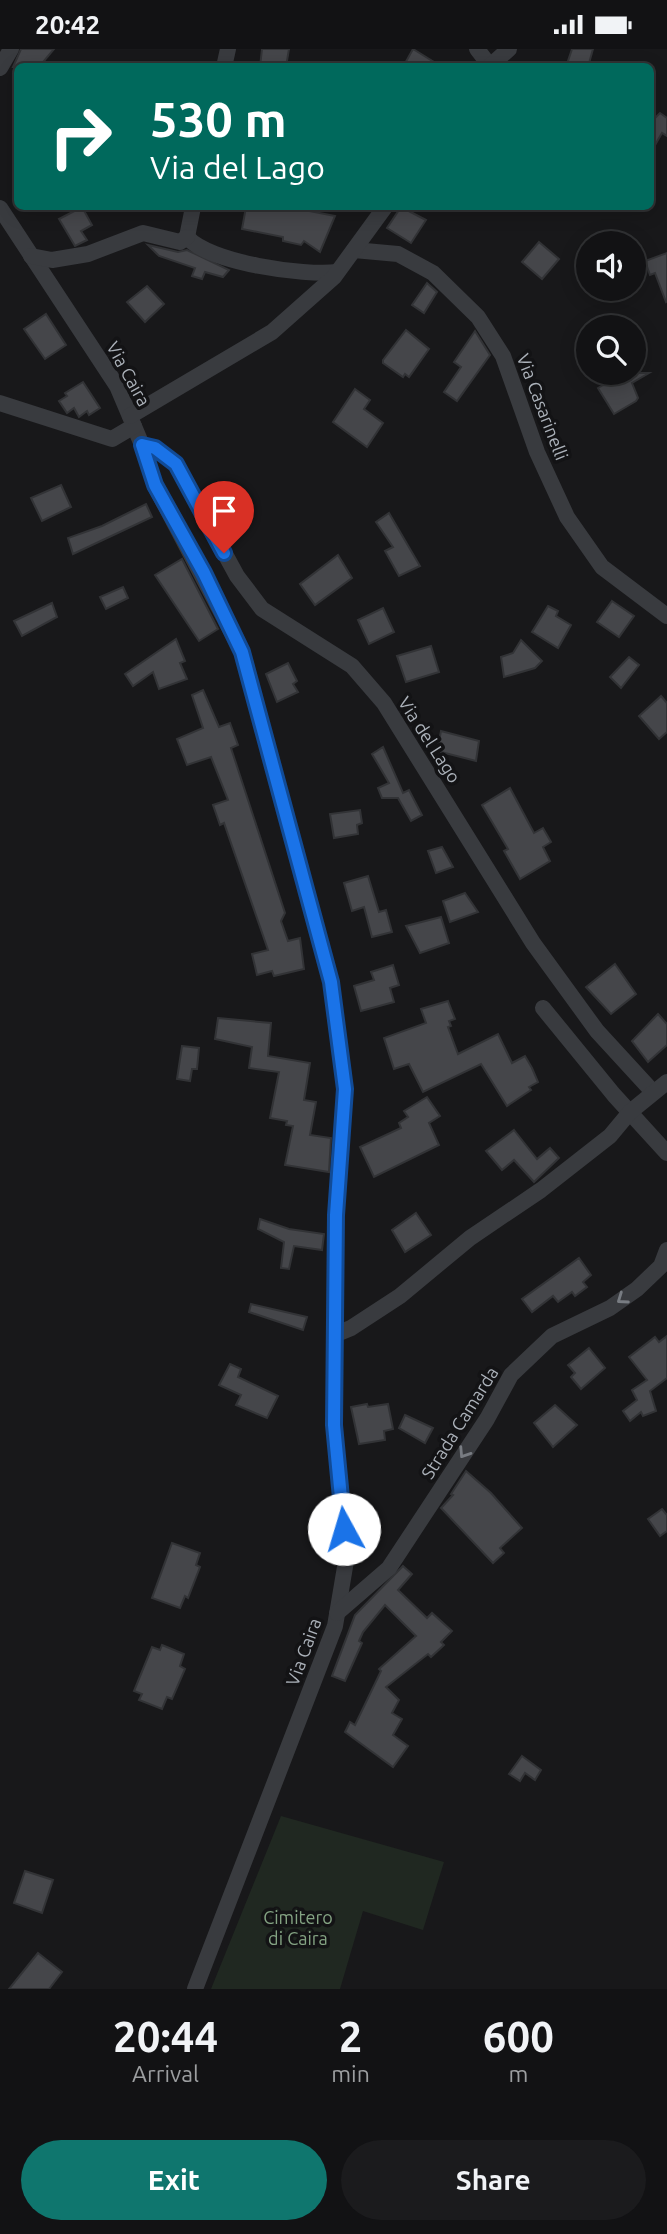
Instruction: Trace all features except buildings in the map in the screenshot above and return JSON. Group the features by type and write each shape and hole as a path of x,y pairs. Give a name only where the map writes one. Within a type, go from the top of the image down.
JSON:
{"street":[{"path":"0,68 11,49"},
{"path":"493,63 509,49"},
{"name":"Via Caira","path":"0,208 117,386 142,445 155,485 204,573 242,652 331,982 345,1089 336,1215 334,1425 347,1555 335,1626 195,1989"},
{"path":"32,256 52,260 88,254 143,233 180,241 187,237 192,210"},
{"path":"0,403 112,439 132,421 272,332 337,272 383,210"},
{"path":"187,237 202,249 239,260 309,274 337,272"},
{"name":"Via Casarinelli","path":"354,250 398,254 433,272 478,317 503,356 537,452 567,517 602,567 667,616"},
{"name":"Via del Lago","path":"142,445 155,448 176,464 237,576 262,610 352,666 384,703 533,943 597,1031 653,1092"},
{"path":"543,1008 667,1153"},
{"path":"334,1335 351,1328 400,1296 470,1238 541,1190 610,1136 630,1112 667,1082"},
{"name":"Strada Camarda","path":"337,1613 388,1568 487,1419 511,1375 552,1336 610,1308 637,1289 661,1266 667,1250"}],"green space":[{"name":"Cimitero di Caira","path":"281,1816 444,1862 423,1930 363,1911 340,1989 211,1989"}],"route":[{"path":"224,553 176,464 155,448 142,445 155,485 204,573 242,652 262,736 331,982 345,1089 336,1215 334,1335 334,1425 344,1529"}]}
